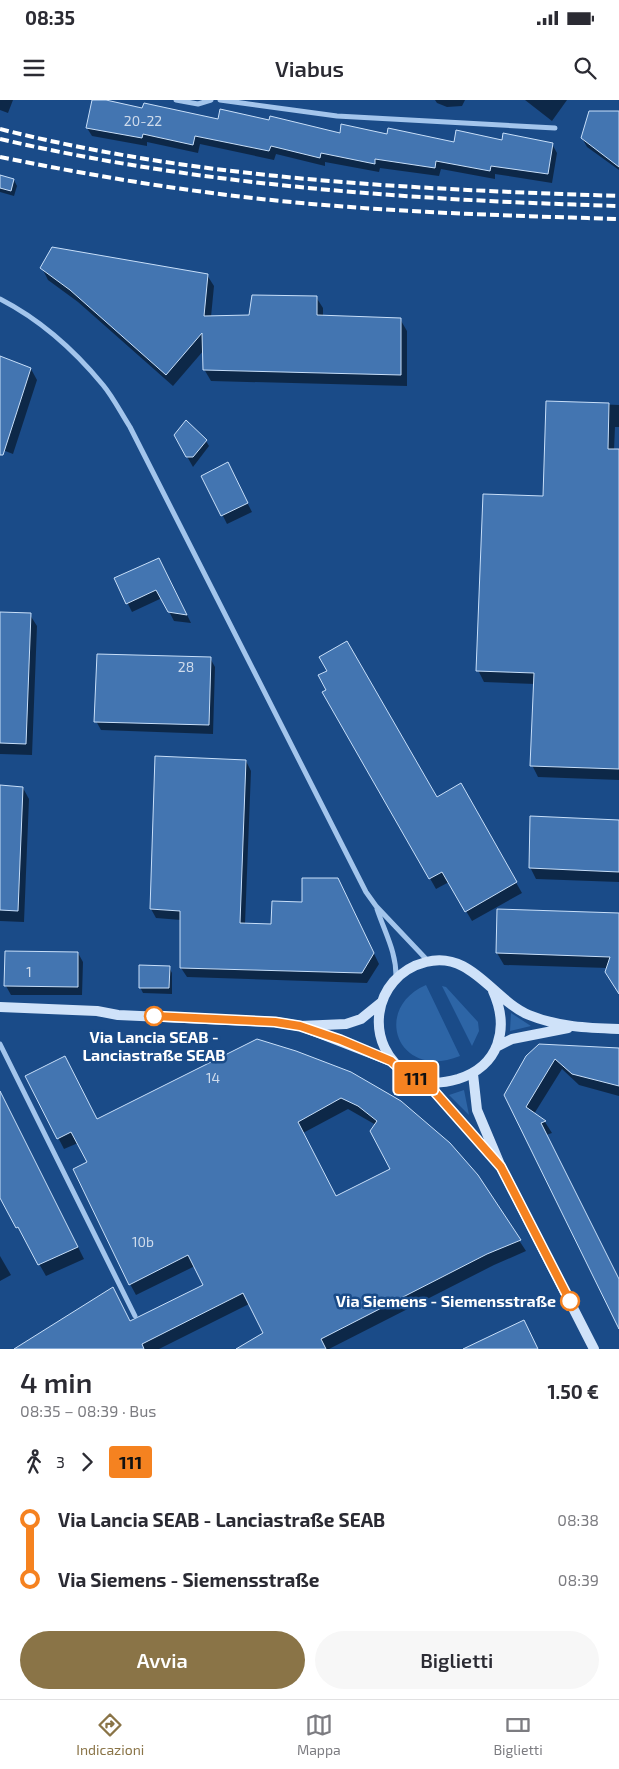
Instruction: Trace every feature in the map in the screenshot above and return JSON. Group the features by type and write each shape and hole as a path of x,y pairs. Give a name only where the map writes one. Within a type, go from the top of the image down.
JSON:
{"main road":[{"path":"300,1026 354,1023 382,1002 396,978 411,968 428,961 454,962 472,970 493,991 513,1007 530,1016 574,1027 619,1029"},
{"path":"382,1002 379,1029 384,1049 391,1061 401,1070 426,1082 442,1084 473,1074 491,1057 496,1047 502,1021 499,1005 493,991"},
{"path":"0,1007 97,1011 118,1015 275,1022 300,1026 341,1040 391,1061"},
{"path":"496,1047 512,1039 574,1027"},
{"path":"473,1074 478,1110 501,1167 594,1349"},
{"path":"426,1082 501,1167"}],"street":[{"path":"176,100 198,104 211,100"},
{"path":"220,100 336,116 555,128"},
{"path":"0,299 20,309 63,343 103,385 130,427 366,892 376,906 428,961"},
{"path":"376,906 385,934 394,951 396,978"},
{"path":"0,1044 135,1316"}],"shaded area":[{"path":"426,985 460,1056 438,1061 421,1059 407,1051 399,1039 396,1025 399,1010 409,996"},
{"path":"442,986 446,987 478,1022 479,1031 472,1046"},
{"path":"511,1013 531,1026 510,1031"},
{"path":"464,1090 469,1115 449,1095"}],"building":[{"path":"92,100 106,100 142,108 144,103 218,119 220,109 269,120 270,116 340,133 341,124 387,134 388,128 454,142 456,130 502,140 503,133 553,143 548,174 491,166 490,171 436,161 435,168 375,159 375,164 321,153 320,158 271,146 269,151 195,136 193,145 143,134 142,138 86,128"},
{"path":"589,111 619,111 619,167 581,138"},
{"path":"0,175 14,179 11,191 0,188"},
{"path":"52,247 208,274 204,316 249,315 252,295 317,296 317,315 401,318 401,375 203,370 202,333 166,375 70,290 40,268"},
{"path":"0,356 31,368 3,455 0,455"},
{"path":"546,401 609,403 608,449 619,449 619,769 530,766 534,673 476,671 483,494 543,496"},
{"path":"186,420 207,440 193,457 186,457 174,435"},
{"path":"228,462 248,503 221,516 201,476"},
{"path":"159,558 187,615 168,612 156,590 126,604 114,578"},
{"path":"0,612 31,613 26,744 0,743"},
{"path":"347,641 437,797 461,783 517,882 465,912 442,872 429,879 322,692 326,690 318,675 327,671 319,657"},
{"path":"97,654 211,657 209,725 94,722"},
{"path":"155,756 246,760 240,923 271,924 272,901 302,902 302,878 338,878 374,953 362,973 180,968 180,911 150,909"},
{"path":"0,785 23,787 18,911 0,910"},
{"path":"530,816 619,820 619,872 529,868"},
{"path":"497,909 619,913 619,994 605,972 610,957 496,953"},
{"path":"5,951 78,952 78,987 4,986"},
{"path":"139,965 170,966 169,988 139,988"},
{"path":"257,1039 296,1051 351,1072 401,1101 450,1143 478,1175 521,1240 487,1254 321,1339 326,1349 236,1349 263,1333 243,1293 142,1344 144,1349 14,1349 113,1287 130,1321 203,1285 188,1255 129,1285 73,1169 87,1162 71,1132 57,1139 25,1076 65,1056 97,1119","holes":["341,1098 358,1106 377,1121 370,1131 390,1169 336,1196 298,1122"]},
{"path":"539,1044 619,1048 619,1086 572,1074 555,1059 526,1107 546,1121 541,1123 619,1279 619,1329 504,1095 526,1056"},
{"path":"0,1091 78,1247 38,1265 0,1198"},
{"path":"524,1320 538,1349 463,1349"}],"railway":[{"path":"0,129 76,146 230,171 386,185 619,196"},
{"path":"0,139 76,155 153,168 308,188 463,200 619,206"},
{"path":"0,157 132,181 263,199 415,211 619,219"}],"bus line":[{"name":"111","path":"154,1016 275,1022 300,1026 341,1040 391,1061 401,1070 418,1080 426,1082 501,1167 526,1212 570,1301"}],"place":[{"name":"Via Lancia SEAB - Lanciastraße SEAB","path":"154,1016"},
{"name":"Via Siemens - Siemensstraße","path":"570,1301"}]}
